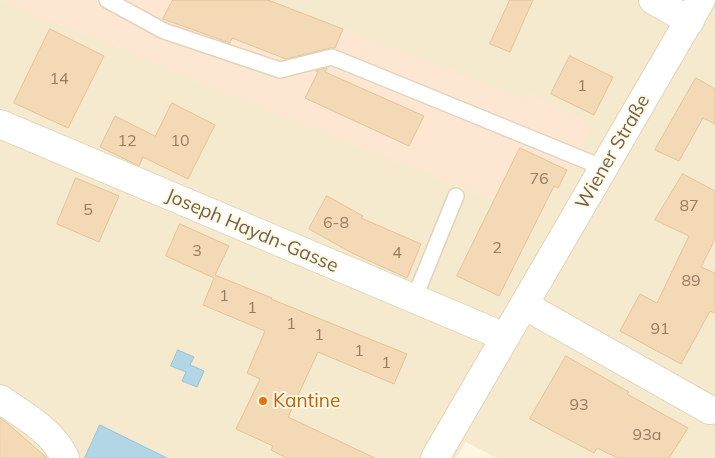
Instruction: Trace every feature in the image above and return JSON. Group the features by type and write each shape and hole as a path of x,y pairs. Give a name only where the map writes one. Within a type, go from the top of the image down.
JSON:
{"street":[{"path":"652,0 696,10"},
{"name":"Wiener Straße","path":"435,458 696,10"},
{"name":"Joseph Haydn-Gasse","path":"0,124 505,337"},
{"path":"524,304 710,410"},
{"path":"0,399 43,429 56,442 65,458"}],"lane":[{"path":"107,0 164,31 280,70 332,56 604,168"},
{"path":"414,299 456,196"}],"shaded area":[{"path":"0,0 715,0 715,458 497,458 466,442 456,458 0,458"},
{"path":"1,0 268,0 528,100 532,93 593,126 558,188 554,186 537,220 494,200 235,98"}],"water":[{"path":"178,350 194,357 190,365 204,371 197,387 182,381 186,372 171,366"},
{"path":"100,425 167,458 85,458"}],"building":[{"path":"173,0 268,0 343,29 335,48 286,59 232,38 230,43 163,19"},
{"path":"510,0 533,0 510,52 490,44"},
{"path":"50,29 104,56 68,128 14,103"},
{"path":"570,56 613,77 594,115 551,94"},
{"path":"327,68 325,72 424,116 409,146 305,98 318,72 316,71"},
{"path":"696,78 715,89 715,124 703,118 679,161 655,150"},
{"path":"172,103 215,125 188,179 143,157 139,166 100,147 115,116 155,136"},
{"path":"520,148 567,170 558,188 554,186 499,296 457,276"},
{"path":"683,174 715,191 715,239 701,267 715,273 715,313 710,311 681,364 620,331 640,294 657,303 689,236 655,220"},
{"path":"76,178 119,196 99,242 57,224"},
{"path":"327,196 363,216 361,218 421,244 407,278 352,253 309,229"},
{"path":"180,224 229,246 215,275 407,354 394,384 318,352 288,417 375,458 287,458 271,450 273,446 236,429 260,379 247,373 265,331 203,305 214,278 166,256"},
{"path":"566,356 629,392 627,394 688,428 669,458 618,458 597,448 594,453 530,419"},
{"path":"0,418 7,423 47,458 0,458"}],"place":[{"name":"Kantine","path":"263,401"}]}
